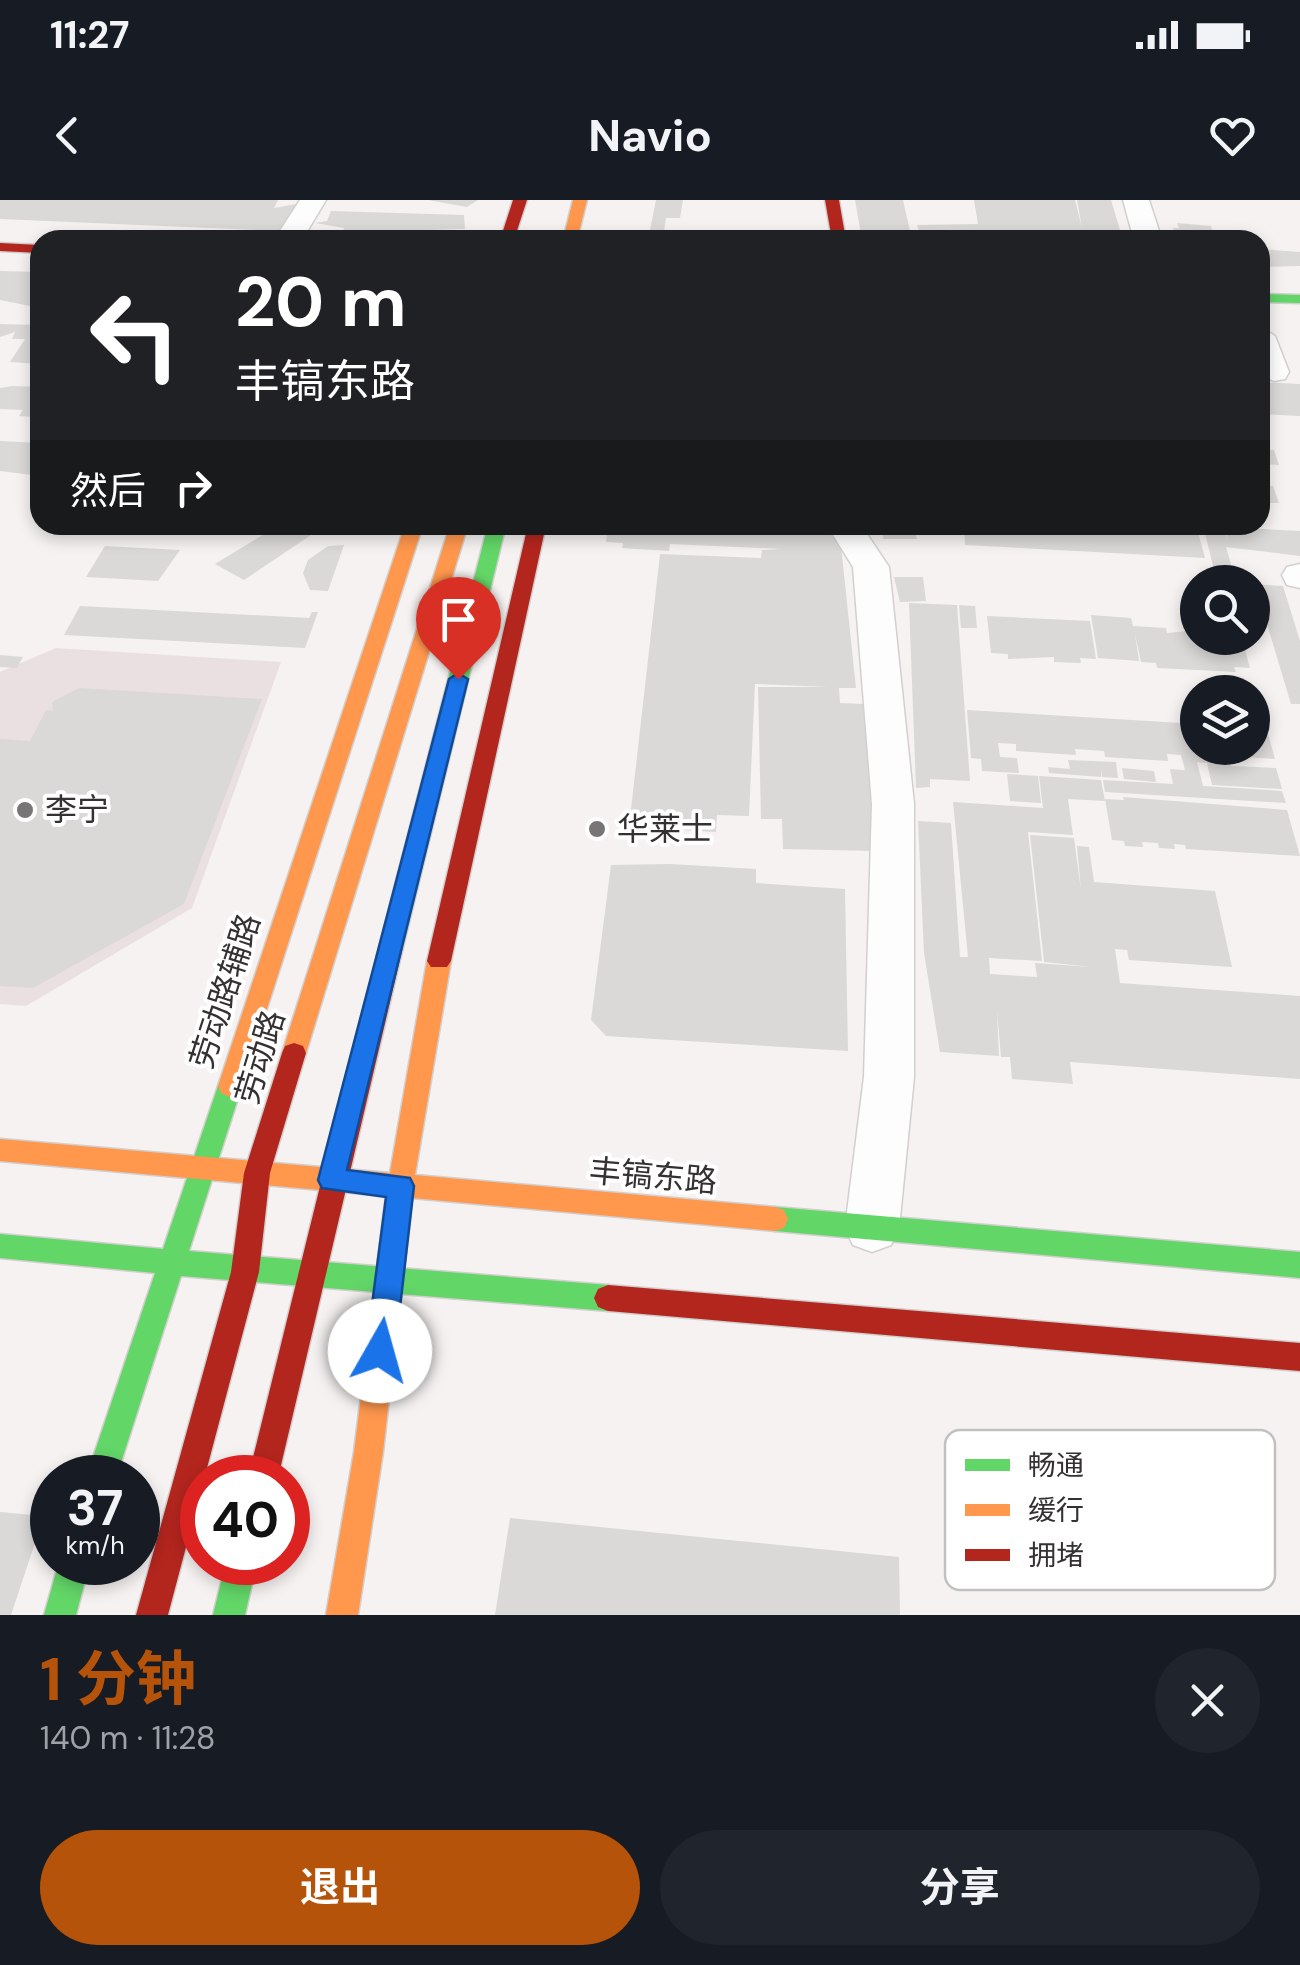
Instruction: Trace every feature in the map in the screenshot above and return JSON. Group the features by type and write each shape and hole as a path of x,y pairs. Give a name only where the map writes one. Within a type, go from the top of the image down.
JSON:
{"main road":[{"path":"511,230 520,200"},
{"path":"572,230 580,200"},
{"path":"832,200 837,230"},
{"path":"0,247 30,248"},
{"path":"1270,298 1300,300"},
{"name":"劳动路辅路","path":"107,1455 411,535"},
{"name":"劳动路","path":"152,1615 244,1272 258,1173 456,535"},
{"path":"269,1455 314,1273 332,1180 495,535"},
{"path":"342,1615 359,1530 416,1062 535,535"},
{"name":"丰镐东路","path":"0,1150 1300,1265"},
{"path":"0,1246 244,1272 389,1279 1300,1357"},
{"path":"60,1615 68,1585"},
{"path":"229,1615 236,1585"}],"street":[{"path":"294,230 313,200"},
{"path":"1136,200 1145,230"},
{"path":"1270,362 1274,372"},
{"path":"851,535 872,568 892,804 889,1077 872,1228"}],"shaded area":[{"path":"56,648 281,662 192,908 26,1006 0,1004 0,672"}],"building":[{"path":"0,200 278,200 274,208 296,204 283,230 0,219"},
{"path":"428,200 478,200 467,207"},
{"path":"656,200 683,200 680,218 666,218 664,230 650,230"},
{"path":"855,200 903,200 910,230 860,230"},
{"path":"974,200 1075,200 1082,228 1077,200 1111,200 1120,230 919,230 917,225 978,224"},
{"path":"331,211 464,215 465,229 343,230 315,223 327,221"},
{"path":"1177,223 1211,226 1212,230 1173,228 1179,228"},
{"path":"1270,250 1300,252 1300,266 1270,267"},
{"path":"0,271 30,272 30,306 0,300"},
{"path":"0,324 30,325 30,363 10,362 25,339 12,339 15,332 0,337"},
{"path":"1270,382 1300,384 1300,416 1270,414"},
{"path":"30,387 30,417 19,416 23,410 0,409 0,388"},
{"path":"0,441 30,442 30,475 0,471"},
{"path":"1270,450 1274,450 1279,465 1270,465"},
{"path":"1270,486 1273,486 1279,503 1270,503"},
{"path":"1270,529 1300,531 1300,556 1226,547 1231,565 1213,565 1205,535 1226,535 1228,540 1227,535 1270,535"},
{"path":"263,535 311,535 244,580 215,564"},
{"path":"607,535 840,535 856,688 839,688 840,703 863,704 875,851 783,849 782,819 761,819 758,687 829,687 755,684 749,816 717,815 716,832 629,827 660,554 761,558 762,550 783,549 670,544 669,551 622,548 623,543 606,542"},
{"path":"883,535 916,535 917,539 883,539"},
{"path":"964,535 1199,535 1205,558 965,545"},
{"path":"344,545 328,591 310,590 303,573 308,560 328,546"},
{"path":"105,546 180,550 158,581 86,577"},
{"path":"894,577 923,577 926,601 900,602"},
{"path":"1270,585 1283,586 1300,641 1300,704 1291,704 1270,634"},
{"path":"909,603 957,605 970,781 930,779 930,787 916,788"},
{"path":"959,605 975,606 977,628 961,628"},
{"path":"80,606 309,618 312,612 318,612 305,648 64,635"},
{"path":"1091,615 1131,618 1133,626 1180,632 1180,655 1247,655 1250,668 1234,667 1236,672 1157,668 1156,663 1141,662 1135,634 1139,661 1098,658"},
{"path":"987,616 1090,621 1096,659 1054,662 1054,657 1008,659 1008,654 991,653"},
{"path":"0,655 23,657 17,668 0,667"},
{"path":"79,688 262,699 184,904 33,988 0,986 0,739 30,741 46,710 53,711 52,702"},
{"path":"967,710 1180,723 1180,755 1167,754 1168,761 1105,757 1104,751 1075,749 1076,755 1016,751 1016,744 998,743 1000,757 1017,758 1019,773 982,771 981,759 971,758"},
{"path":"1068,760 1116,762 1118,778 1102,777 1101,769 1101,777 1049,773 1048,767 1070,769"},
{"path":"1184,765 1198,765 1203,786 1282,791 1286,803 1105,792 1103,780 1173,784 1170,769 1185,770"},
{"path":"1207,765 1231,765 1276,768 1282,789 1212,785"},
{"path":"1122,768 1154,771 1156,782 1124,779"},
{"path":"1007,774 1038,776 1041,803 1010,801"},
{"path":"1039,776 1101,780 1105,801 1068,799 1073,835 1028,832 1042,961 989,958 990,974 1037,977 1035,963 1092,967 1044,962 1030,835 1074,838 1081,891 1077,846 1089,847 1094,882 1215,891 1232,967 1129,960 1127,950 1115,949 1120,983 1300,996 1300,1079 1070,1062 1073,1084 1012,1079 1010,1057 1001,1057 997,1010 999,1056 940,1052 924,953 918,821 951,823 960,957 968,957 953,802 1043,808"},
{"path":"1123,797 1287,810 1300,856 1186,849 1185,845 1174,844 1175,849 1159,848 1158,843 1142,842 1143,847 1125,846 1124,841 1112,840 1105,799 1124,800"},
{"path":"611,865 756,869 756,883 845,889 848,1051 606,1036 591,1020"},
{"path":"0,1512 30,1515 30,1558 11,1615 0,1615"},
{"path":"510,1518 899,1557 900,1615 495,1615"}],"traffic: fast":[{"path":"1270,298 1300,299"},
{"path":"391,947 494,535"},
{"path":"109,1455 230,1086"},
{"path":"775,1219 1300,1265"},
{"path":"0,1246 608,1298"},
{"path":"60,1615 68,1585"},
{"path":"229,1615 236,1585"}],"traffic: slow":[{"path":"572,230 580,200"},
{"path":"230,1086 411,535"},
{"path":"294,1053 456,535"},
{"path":"342,1615 357,1534 409,1124 439,961"},
{"path":"0,1150 775,1219"}],"traffic: jam":[{"path":"510,230 520,200"},
{"path":"832,200 837,230"},
{"path":"0,247 30,248"},
{"path":"439,961 535,535"},
{"path":"269,1455 391,947"},
{"path":"152,1615 245,1272 257,1173 294,1053"},
{"path":"608,1298 1300,1357"}],"place":[{"name":"李宁","path":"25,810"},
{"name":"华莱士","path":"597,829"}],"route":[{"path":"380,1351 401,1186 332,1180 458,679"}]}
